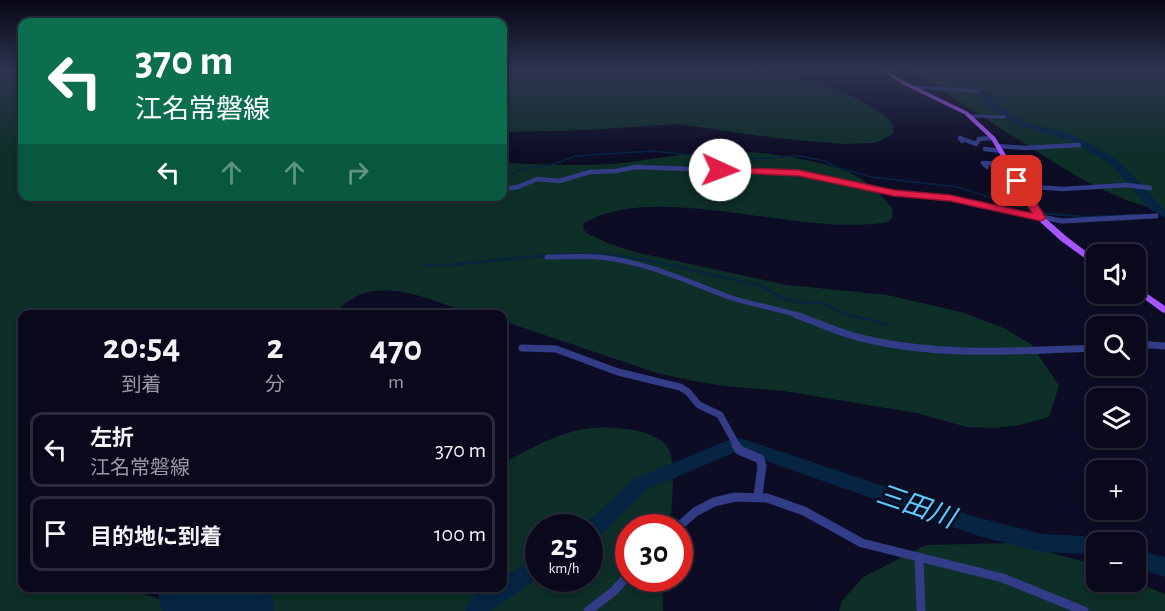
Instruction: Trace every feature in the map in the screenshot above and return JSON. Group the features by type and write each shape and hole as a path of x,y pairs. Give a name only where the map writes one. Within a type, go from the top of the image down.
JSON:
{"main road":[{"path":"939,99 970,116 993,138 1037,214 1057,234 1086,255"},
{"path":"1146,296 1165,310"}],"street":[{"path":"970,116 1005,117"},
{"path":"962,141 960,138 976,144 979,139 993,138"},
{"path":"984,149 1079,145"},
{"path":"987,167 983,163 1008,164"},
{"path":"507,188 518,187 537,179 559,181 590,172 616,171 636,167 799,173 894,193 950,198 1072,221 1156,216"},
{"path":"995,177 1064,189 1127,185 1150,188"},
{"path":"547,256 598,257 641,265 695,282 730,297 777,308 860,338 894,344 980,353 1086,348"},
{"path":"1146,345 1165,346"},
{"path":"522,348 556,349 609,369 680,387 688,392 699,405 720,415 739,450 760,459 762,465 758,496"},
{"path":"692,514 723,497 758,496 801,509 828,524 835,531 861,542 1012,580 1084,611"},
{"path":"919,557 918,567 923,595 921,611"},
{"path":"588,611 615,590"}],"green space":[{"path":"0,99 18,99 18,201 507,201 507,163 606,164 726,151 811,161 856,176 871,187 893,209 892,218 888,222 853,225 814,223 731,212 651,207 615,211 584,223 583,227 586,233 610,244 639,253 787,285 887,295 961,312 1004,328 1032,345 1059,386 1049,417 1020,425 995,428 967,427 916,413 784,391 724,386 689,380 657,373 507,322 507,310 463,310 411,294 393,291 375,291 357,296 341,307 341,310 18,310 18,592 140,592 158,599 226,597 239,592 507,592 507,461 565,434 584,429 611,428 626,429 653,436 663,442 669,450 673,477 670,514 615,514 615,592 662,592 663,611 0,611"},
{"path":"507,99 855,99 885,116 893,125 893,134 875,143 842,144 775,138 678,124 588,130 507,132"},
{"path":"954,99 1165,99 1165,211 1144,206 1105,191 1050,160"},
{"path":"1015,543 1086,562 1086,592 1146,592 1146,586 1165,594 1165,611 839,611 842,601 863,577 926,545"}],"water":[{"path":"158,592 262,592 269,593 274,611 163,611"}],"waterway":[{"path":"986,99 1020,123 1075,139 1114,162 1155,208 1165,215"},
{"path":"507,177 525,168 549,166 576,156 652,151 692,155 713,161 800,156 825,161 835,167 871,177 957,187 1034,211"},
{"path":"1051,214 1040,213 1085,217 1136,215"},
{"path":"554,254 609,254 661,263 761,286 783,298 797,302 822,303 849,315 890,325"},
{"path":"422,265 450,265 548,255"},
{"name":"三田川","path":"740,445 979,527 1042,543 1086,546"},
{"name":"三田川","path":"603,520 641,484 732,446"},
{"name":"三田川","path":"1146,562 1165,567"},
{"name":"三田川","path":"507,587 525,575"},
{"name":"三田川","path":"476,611 498,592"}],"route":[{"path":"720,170 806,174 894,193 950,198 1041,218 1017,181"}]}
